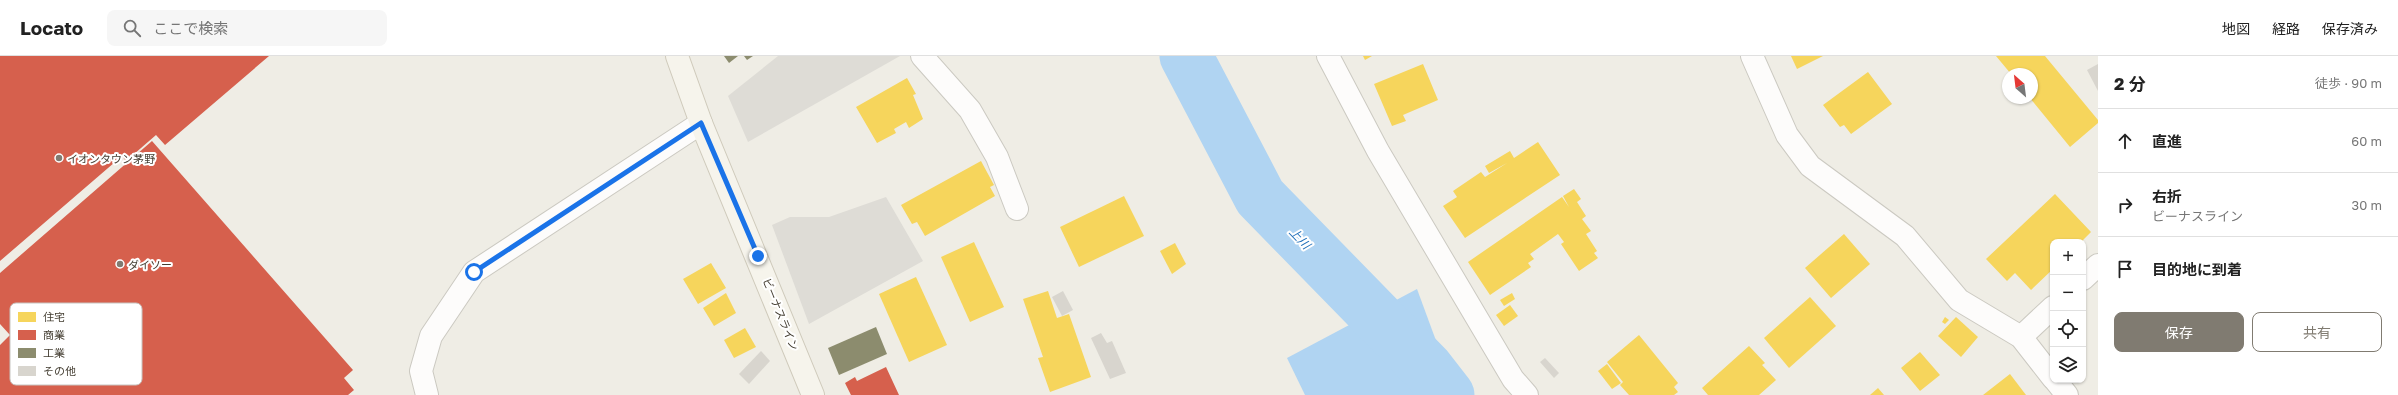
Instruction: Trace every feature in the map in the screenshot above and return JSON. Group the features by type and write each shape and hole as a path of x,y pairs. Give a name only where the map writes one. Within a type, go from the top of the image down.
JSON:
{"main road":[{"name":"ビーナスライン","path":"677,56 701,123 814,395"}],"street":[{"path":"922,56 970,110 997,157 1016,209"},
{"path":"1328,56 1382,158 1513,379 1527,395"},
{"path":"1752,56 1787,135 1810,166 1905,236 1959,300 2020,337 2050,374"},
{"path":"427,395 421,371 431,336 474,272 701,123"},
{"path":"2086,276 2098,266"},
{"path":"2020,337 2050,310"},
{"path":"2057,383 2067,395"}],"shaded area":[{"path":"778,56 900,56 748,142 728,96"},
{"path":"886,197 923,261 809,324 772,225 790,217 829,217"}],"water":[{"path":"1417,289 1456,395 1305,395 1287,358"}],"building: 住宅":[{"path":"1363,56 1372,56 1365,60"},
{"path":"1791,56 1823,56 1797,69"},
{"path":"1996,56 2045,56 2098,120 2098,123 2070,147 2035,104 2038,104 2038,68 2006,68"},
{"path":"1423,64 1438,100 1403,115 1406,121 1392,126 1374,84"},
{"path":"1868,72 1892,104 1851,134 1844,125 1840,127 1823,105"},
{"path":"907,78 916,94 913,95 923,119 909,128 906,122 894,129 896,133 877,143 856,107"},
{"path":"1538,142 1560,175 1465,238 1443,206 1457,197 1453,191 1481,172 1485,177 1507,163 1489,173 1485,166 1510,151 1514,158"},
{"path":"981,161 994,185 990,187 995,196 925,236 917,222 912,224 901,205"},
{"path":"1574,189 1581,199 1577,202 1586,216 1582,219 1591,231 1586,234 1597,251 1594,253 1598,258 1579,271 1561,244 1564,242 1558,234 1530,254 1534,259 1528,263 1531,267 1490,295 1468,262 1562,197 1569,207 1563,196"},
{"path":"2055,194 2091,232 2084,239 2050,239 2050,272 2031,290 2015,273 2007,281 1986,259"},
{"path":"1124,196 1144,236 1079,267 1060,227"},
{"path":"1844,234 1870,264 1831,298 1805,268"},
{"path":"974,242 1004,307 970,322 941,257"},
{"path":"1175,243 1186,264 1172,274 1160,251"},
{"path":"711,263 726,288 698,304 683,279"},
{"path":"916,277 947,345 909,362 879,294"},
{"path":"1048,291 1057,318 1069,314 1091,377 1050,392 1038,358 1043,357 1023,299"},
{"path":"726,293 736,313 714,326 703,308"},
{"path":"1512,293 1515,299 1504,306 1500,300"},
{"path":"1810,297 1836,326 1789,368 1764,338"},
{"path":"1510,305 1518,316 1504,326 1496,315"},
{"path":"1945,317 1949,320 1945,324 1942,322"},
{"path":"1956,317 1978,337 1961,357 1938,336"},
{"path":"745,328 756,347 734,358 724,340"},
{"path":"1639,335 1678,383 1674,387 1678,392 1674,395 1629,395 1620,385 1623,382 1607,362"},
{"path":"1749,346 1765,363 1762,365 1776,380 1759,395 1708,395 1702,388"},
{"path":"1920,352 1940,375 1920,391 1901,368"},
{"path":"1607,364 1621,383 1612,389 1598,371"},
{"path":"2010,374 2026,395 1983,395"},
{"path":"1878,388 1884,395 1870,395"}],"building: 商業":[{"name":"イオンタウン茅野","path":"0,56 269,56 165,145 156,135 126,161 122,156 0,261"},
{"path":"152,141 353,370 344,378 354,390 348,395 0,395 0,345 10,335 0,324 0,273"},
{"path":"886,367 899,395 851,395 845,383 855,377 857,381"}],"building: 工業":[{"path":"724,56 738,56 729,63"},
{"path":"744,56 753,56 747,60"},
{"path":"876,327 887,354 839,375 828,348"}],"building: その他":[{"path":"2098,64 2098,91 2087,70"},
{"path":"1063,291 1073,310 1062,316 1052,297"},
{"path":"1101,333 1107,343 1112,341 1126,373 1110,379 1091,338"},
{"path":"761,351 770,361 749,384 739,374"},
{"path":"1545,358 1559,373 1554,378 1540,362"}],"waterway":[{"name":"上川","path":"1186,56 1260,197 1427,368 1448,395"}],"place":[{"name":"イオンタウン茅野","path":"59,158"},
{"name":"ダイソー","path":"120,264"}],"route":[{"path":"474,272 701,123 758,256"}]}
